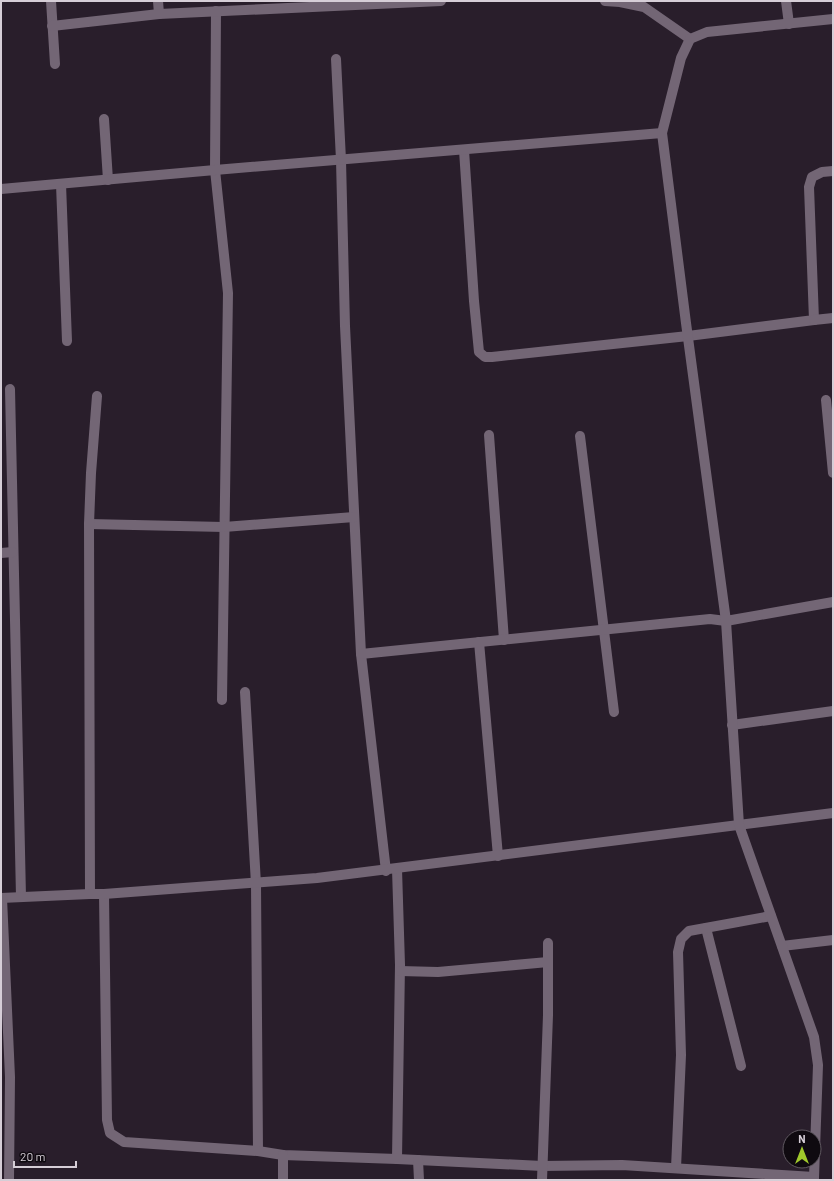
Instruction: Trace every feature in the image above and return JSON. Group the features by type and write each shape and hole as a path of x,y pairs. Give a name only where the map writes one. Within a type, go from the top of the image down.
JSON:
{"street":[{"path":"51,1 55,64"},
{"path":"158,1 159,14"},
{"path":"52,26 159,14 216,11 273,5 441,1"},
{"path":"605,1 620,2 644,7 690,39"},
{"path":"786,1 789,24"},
{"path":"216,11 215,170 228,293 222,700"},
{"path":"104,894 107,1120 110,1134 124,1142 258,1151 283,1155 542,1166 622,1165 814,1179 818,1065 814,1037 739,825 726,621 662,133 682,58 690,39 707,32 833,19"},
{"path":"336,59 341,160 345,326 361,654 386,870"},
{"path":"104,120 108,180"},
{"path":"1,189 662,133"},
{"path":"464,150 474,301 479,352 485,357 688,336 833,318"},
{"path":"814,320 809,187 812,177 822,172 833,171"},
{"path":"61,184 68,341"},
{"path":"10,389 21,897"},
{"path":"90,894 89,524 97,396"},
{"path":"826,400 833,473"},
{"path":"489,435 504,640"},
{"path":"580,436 614,712"},
{"path":"89,524 224,527 354,517"},
{"path":"1,553 13,552"},
{"path":"361,654 710,619 726,621 833,602"},
{"path":"479,642 498,856"},
{"path":"245,692 256,884 258,1151"},
{"path":"732,725 833,711"},
{"path":"9,1180 5,1139 6,1077 1,898 104,894 256,884 397,869 833,814"},
{"path":"397,869 400,971 397,1159"},
{"path":"676,1168 682,1055 678,952 682,939 689,931 771,916"},
{"path":"706,928 741,1066"},
{"path":"782,946 833,940"},
{"path":"542,1180 548,1015 548,944"},
{"path":"400,971 438,972 548,962"},
{"path":"283,1155 283,1180"},
{"path":"418,1160 419,1180"}]}
